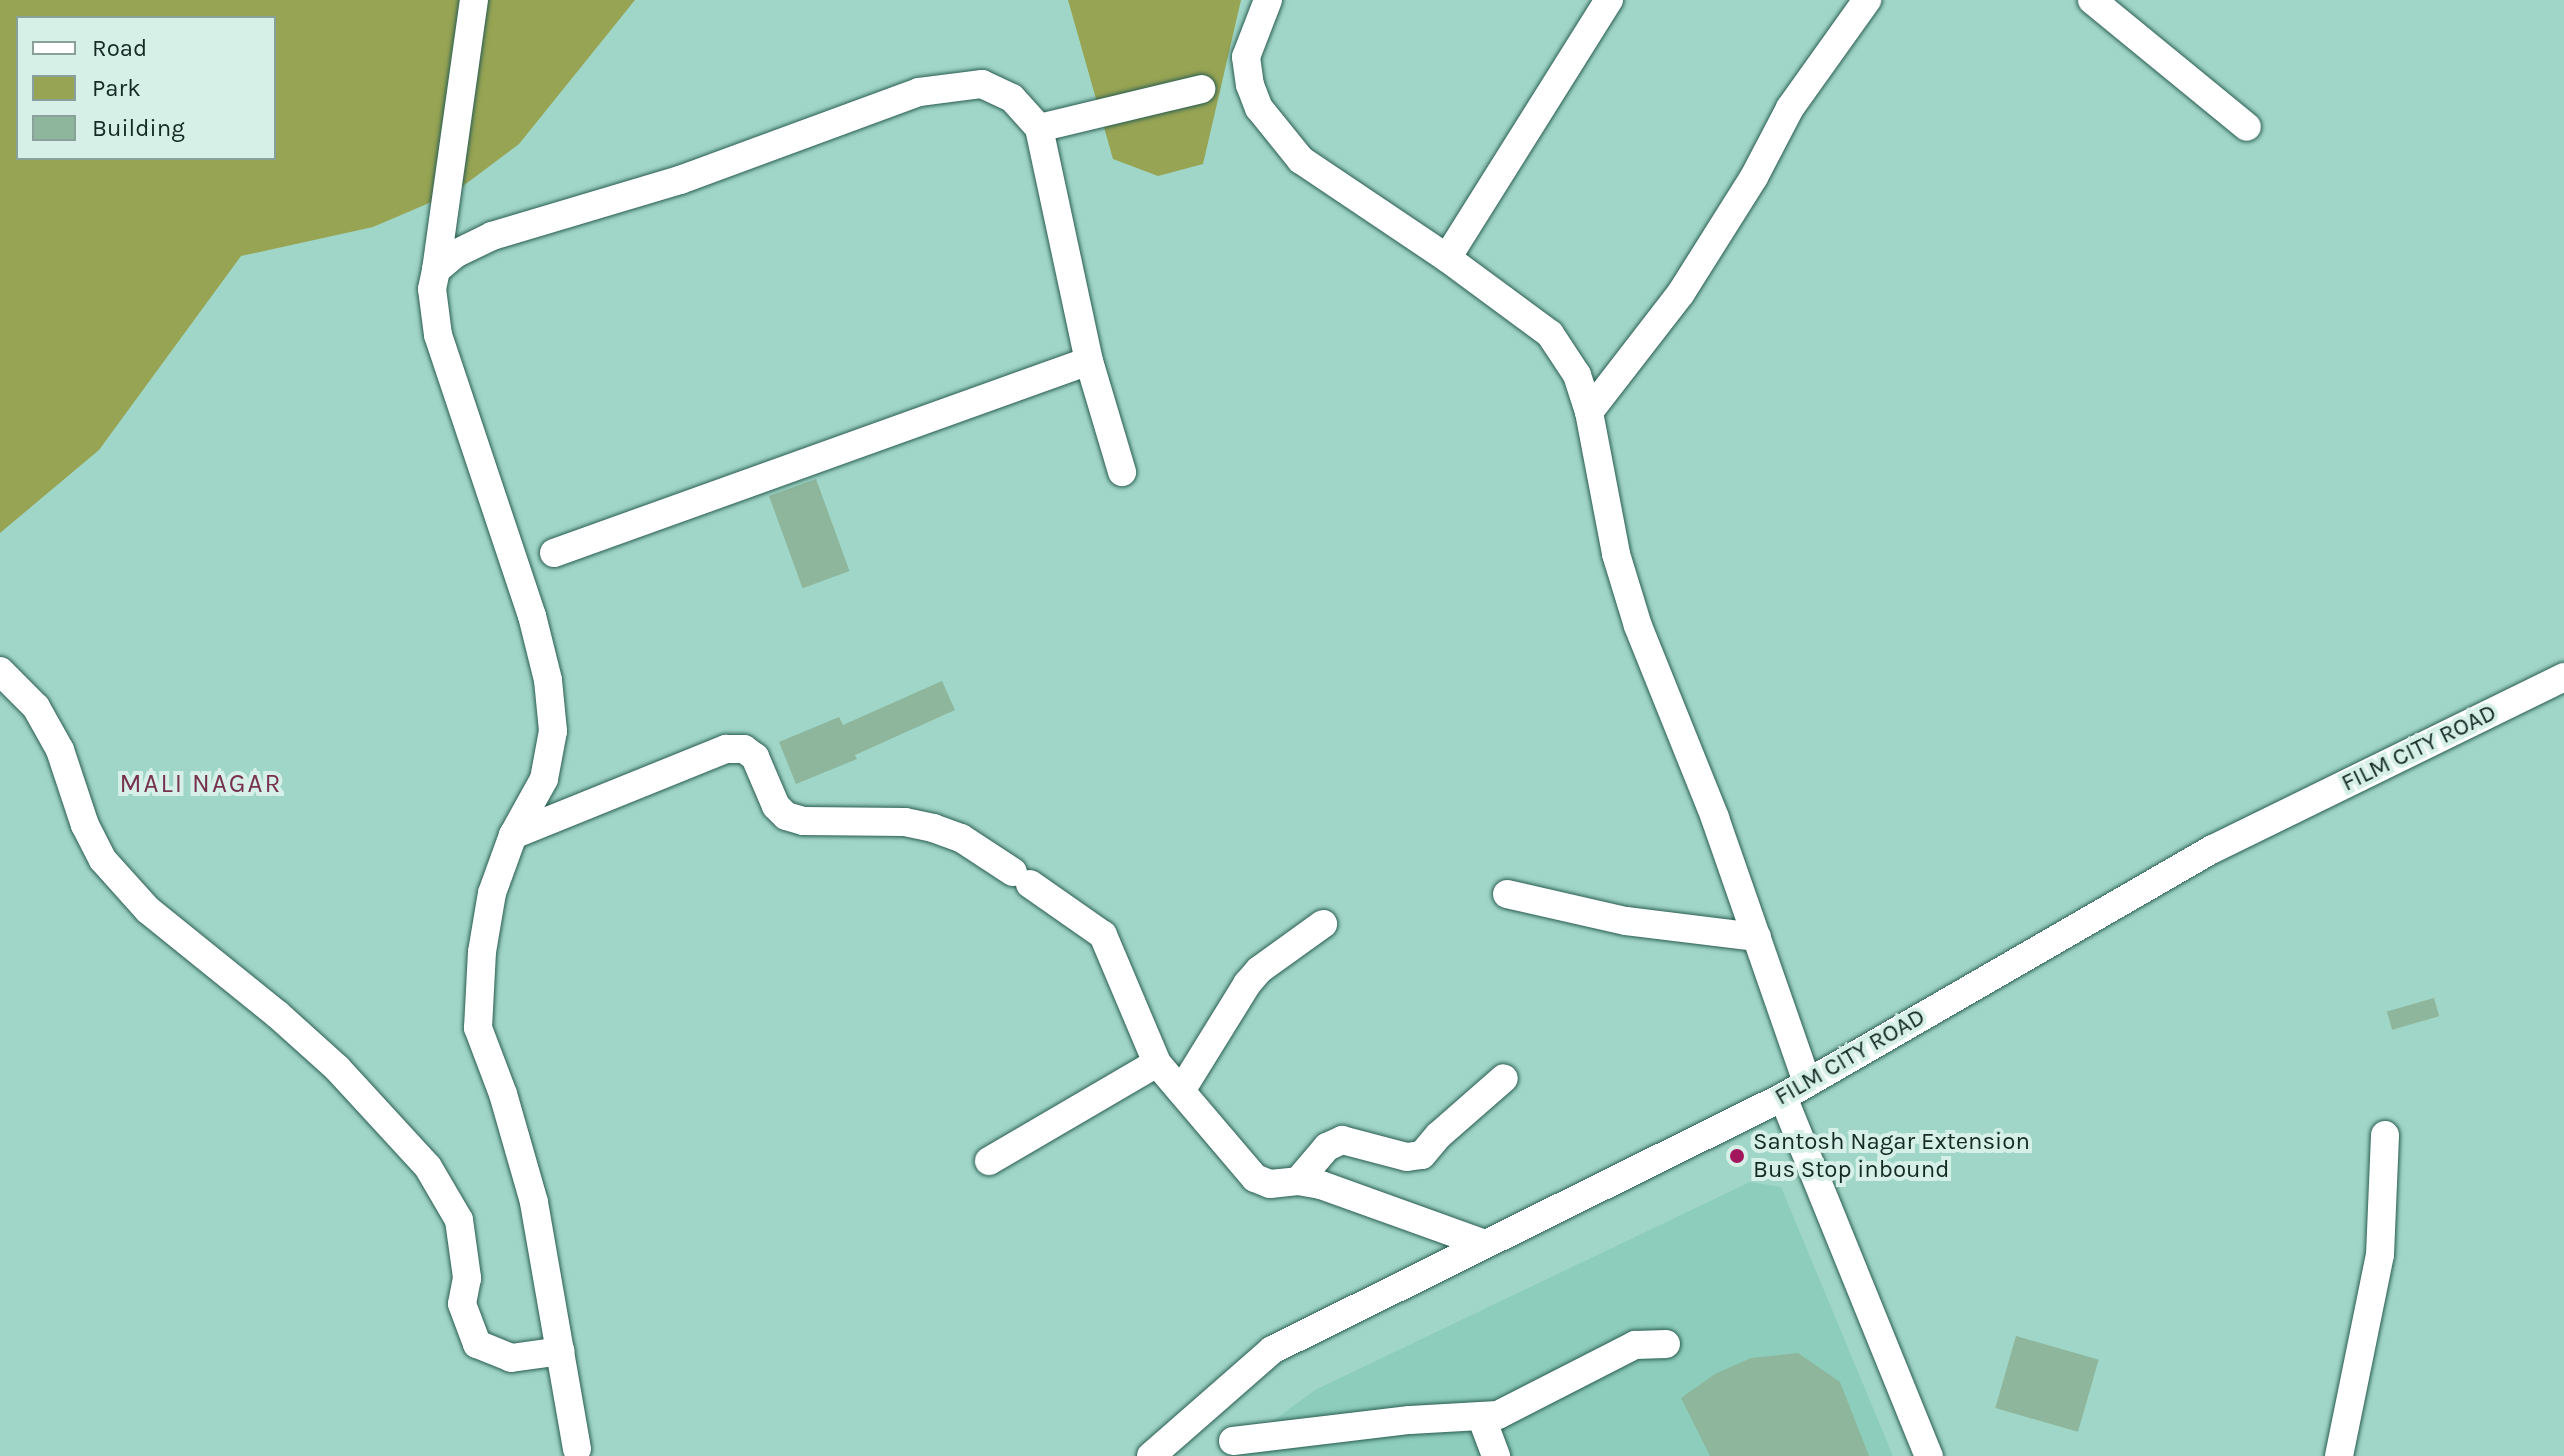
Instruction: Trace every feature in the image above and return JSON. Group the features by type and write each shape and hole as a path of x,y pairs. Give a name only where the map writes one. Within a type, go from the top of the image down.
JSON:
{"street":[{"path":"474,0 432,289 438,335 532,616 548,680 553,731 544,779 513,835 492,893 482,952 478,1028 503,1094 534,1202 577,1449"},
{"path":"1268,0 1246,57 1250,85 1259,108 1301,160 1447,258 1550,334 1577,375 1589,412 1616,554 1638,626 1715,818 1757,937 1795,1090 1929,1456"},
{"path":"1447,258 1609,0"},
{"path":"1589,412 1681,293 1754,177 1790,108 1867,0"},
{"path":"2092,0 2247,127"},
{"path":"436,270 455,254 492,236 680,180 919,92 982,84 1012,98 1039,128 1089,361 1122,472"},
{"path":"1039,128 1201,89"},
{"path":"554,553 1089,361"},
{"path":"0,671 36,707 60,750 85,825 103,860 148,910 277,1014 337,1068 428,1167 459,1220 467,1278 462,1304 477,1344 511,1358 561,1351"},
{"name":"FILM CITY ROAD","path":"1151,1456 1211,1407 1272,1350 1795,1090 2213,849 2564,677"},
{"path":"513,835 726,749 744,749 755,757 776,806 786,816 803,821 905,822 961,838 1103,935 1157,1063 1255,1178 1270,1184 1298,1181 1321,1185 1485,1244"},
{"path":"1507,894 1626,921 1757,937"},
{"path":"1181,1091 1247,984 1259,970 1323,924"},
{"path":"989,1161 1157,1063"},
{"path":"1298,1181 1327,1147 1342,1140 1407,1157 1422,1155 1439,1135 1504,1078"},
{"path":"2339,1456 2380,1255 2385,1135"},
{"path":"1211,1407 1231,1449 1410,1420 1498,1415 1635,1345 1666,1344"},
{"path":"1481,1416 1496,1456"}],"shaded area":[{"path":"1750,1182 1781,1187 1893,1456 1226,1456 1315,1390"}],"green space":[{"path":"0,0 635,0 519,144 455,192 373,227 241,256 99,450 0,533"},
{"path":"1068,0 1241,0 1203,164 1158,176 1113,159"}],"building":[{"path":"816,479 850,571 803,588 769,496"},
{"path":"942,681 955,710 855,755 857,759 796,784 779,742 839,717 843,725"},
{"path":"2434,998 2439,1016 2392,1030 2387,1012"},
{"path":"2016,1336 2099,1360 2078,1432 1995,1408"},
{"path":"1798,1353 1840,1382 1869,1456 1710,1456 1681,1398 1715,1374 1751,1358"}],"place":[{"name":"Santosh Nagar Extension Bus Stop inbound","path":"1737,1156"}],"district":[{"name":"MALI NAGAR","path":"201,784"}]}
